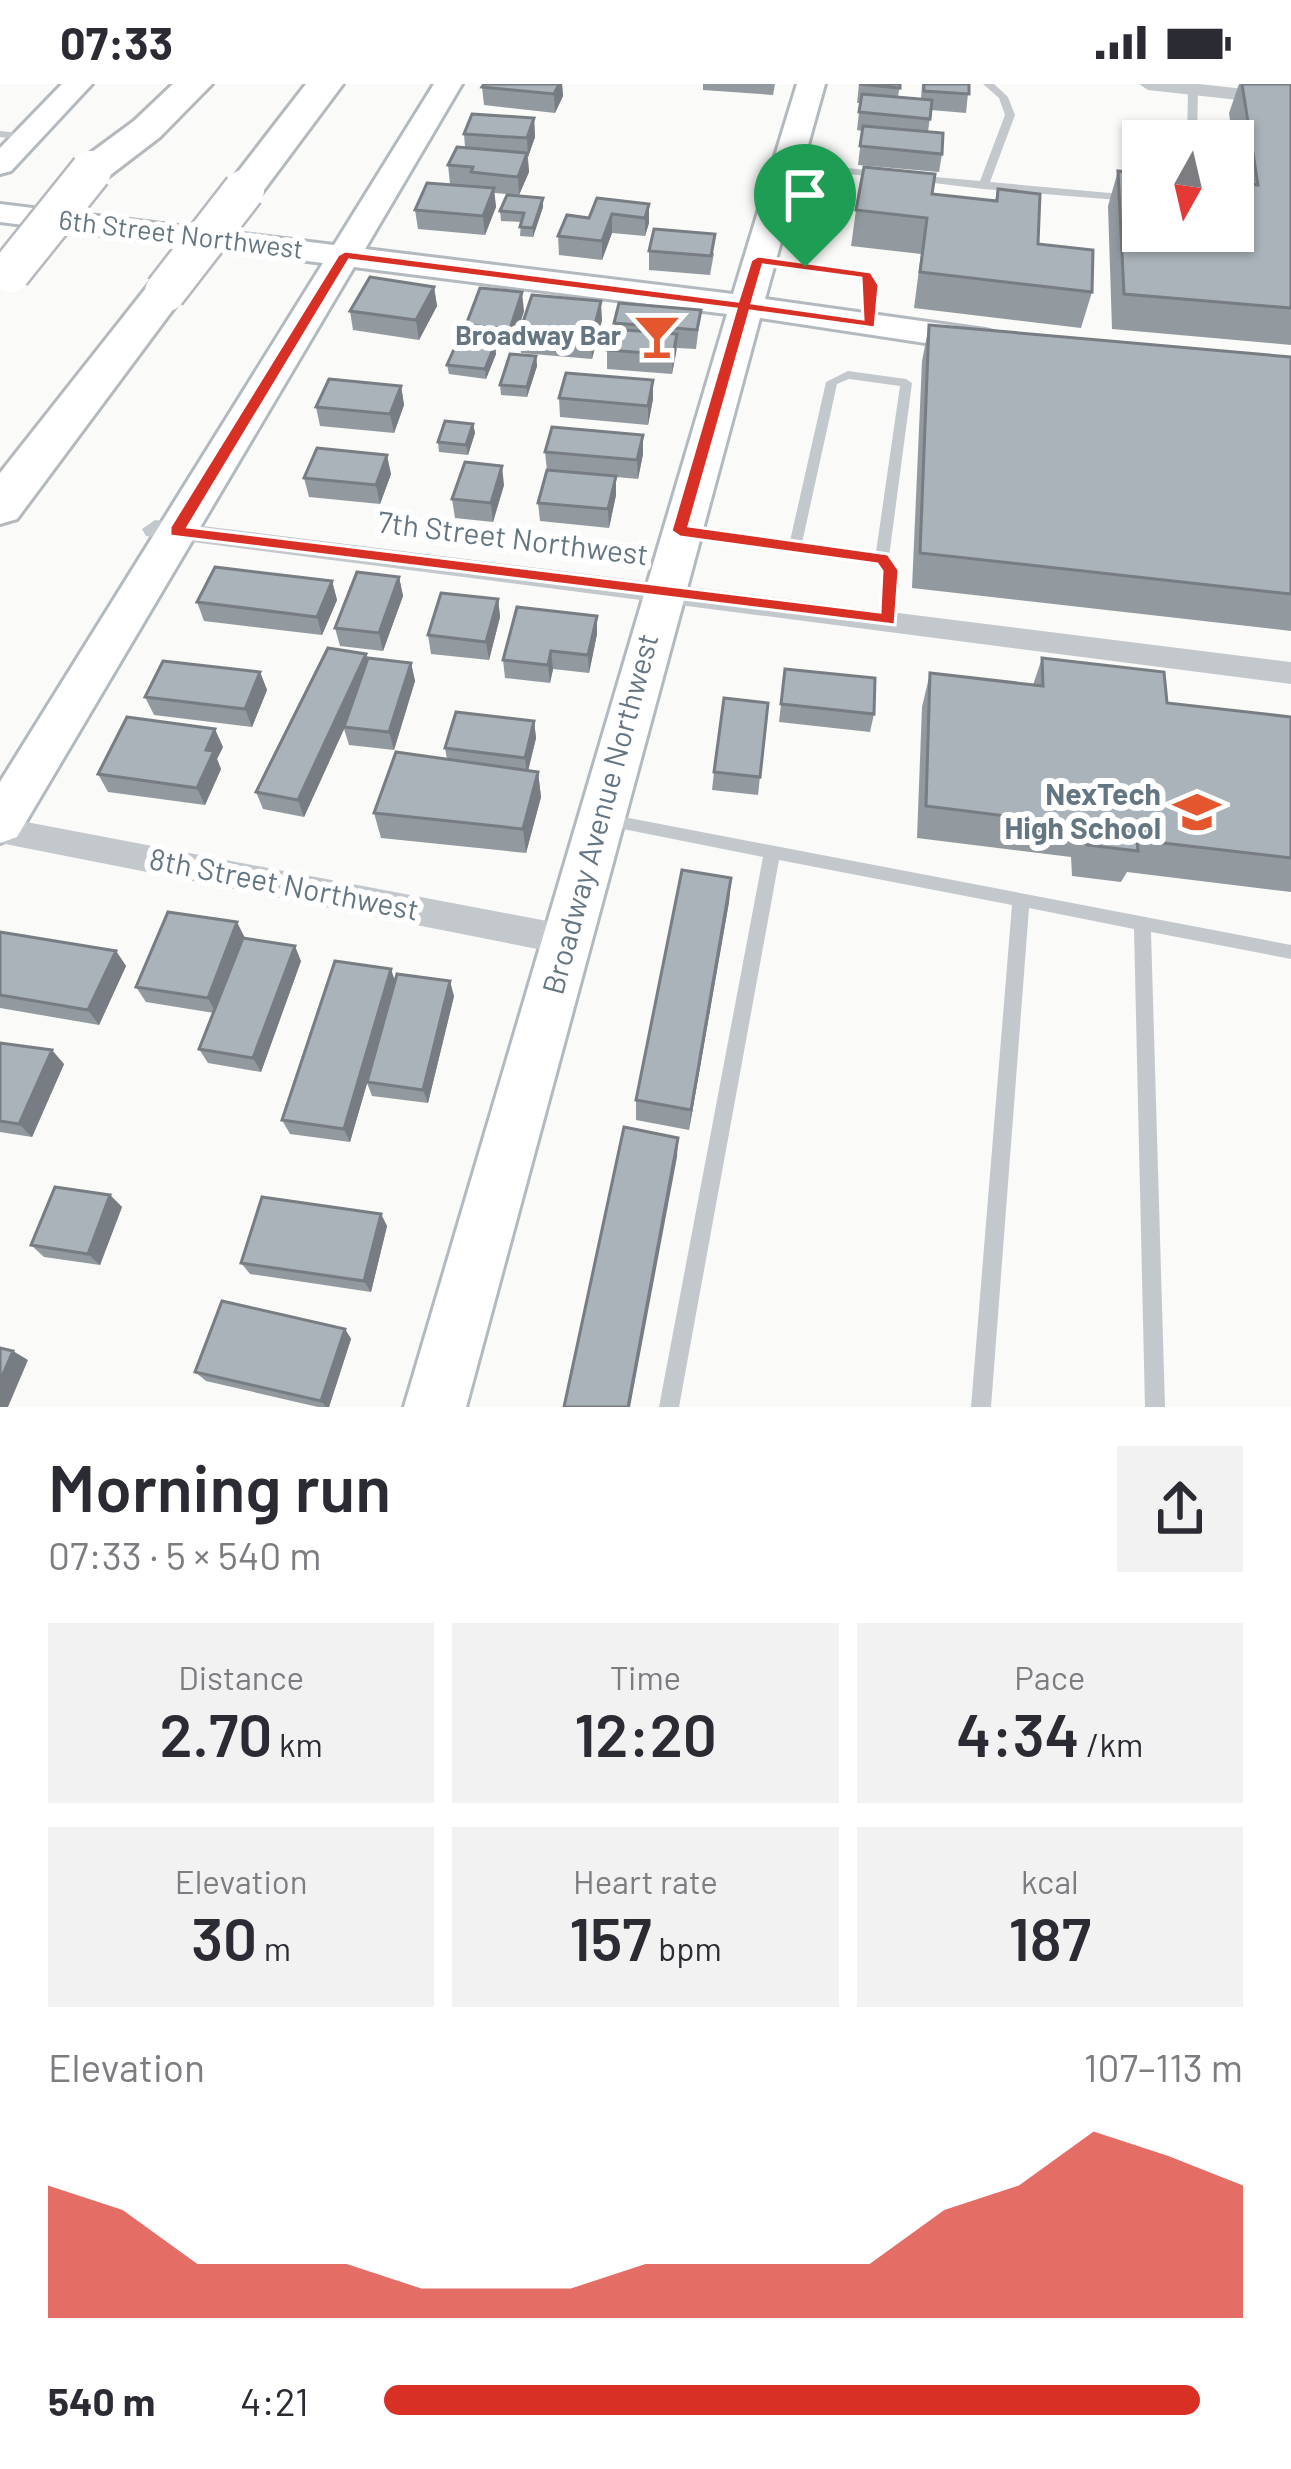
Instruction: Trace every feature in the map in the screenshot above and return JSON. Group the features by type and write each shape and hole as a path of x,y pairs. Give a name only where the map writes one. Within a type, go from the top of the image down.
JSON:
{"highway":[{"path":"5,278 164,84"},
{"path":"92,171 148,129 194,84"},
{"path":"246,186 304,84"},
{"path":"0,507 325,84"},
{"path":"278,146 341,84"}],"street":[{"path":"0,165 13,135 78,84"},
{"path":"0,826 165,530 345,255 448,84"},
{"name":"Broadway Avenue Northwest","path":"435,1407 663,590 811,84"},
{"path":"1148,84 1291,100"},
{"name":"6th Street Northwest","path":"0,213 744,306 1028,347"},
{"name":"7th Street Northwest","path":"165,530 1291,673"},
{"name":"8th Street Northwest","path":"0,826 568,940"}],"lane":[{"path":"983,186 1010,115 1008,105 988,84"},
{"path":"1181,87 1188,120"},
{"path":"787,164 1122,197"},
{"path":"758,260 866,275 872,285 870,324"},
{"path":"795,546 832,382 848,375 906,383 882,558 891,570 888,620"},
{"path":"680,531 882,558"},
{"path":"600,819 1291,952"},
{"path":"669,1407 772,852"},
{"path":"982,1407 1021,900"},
{"path":"1142,923 1155,1407"}],"building":[{"path":"559,84 554,94 482,87"},
{"path":"924,84 969,84 969,94 924,91"},
{"path":"1242,84 1291,84 1291,308 1124,294 1118,171 1122,171 1122,252 1254,252 1254,185 1258,185 1254,120 1248,120"},
{"path":"862,94 932,100 930,119 859,112"},
{"path":"472,114 534,118 527,138 464,134"},
{"path":"863,126 943,133 942,154 860,146"},
{"path":"457,147 527,153 518,177 448,165"},
{"path":"864,167 935,174 932,194 997,201 998,189 1040,194 1038,244 1093,250 1092,292 920,272 927,218 856,210"},
{"path":"427,183 494,188 483,216 415,210"},
{"path":"507,195 543,198 533,228 520,227 524,213 500,211"},
{"path":"597,198 649,204 645,218 612,214 602,241 558,236 567,215 589,218"},
{"path":"654,229 715,234 711,256 649,251"},
{"path":"370,277 434,287 416,320 350,311"},
{"path":"480,288 522,292 510,329 466,325"},
{"path":"532,295 601,301 591,340 519,334"},
{"path":"619,303 701,310 697,330 614,323"},
{"path":"929,325 1291,357 1291,594 920,553"},
{"path":"612,329 677,334 673,355 607,350"},
{"path":"458,340 495,344 485,369 447,365"},
{"path":"510,354 536,356 527,387 500,385"},
{"path":"566,373 653,380 648,406 559,398"},
{"path":"329,379 401,386 390,414 316,407"},
{"path":"445,421 473,424 466,445 438,442"},
{"path":"552,427 643,435 637,460 545,452"},
{"path":"317,448 387,455 376,485 304,478"},
{"path":"465,462 502,466 491,503 452,499"},
{"path":"547,470 616,476 608,509 538,503"},
{"path":"215,567 332,581 317,617 197,602"},
{"path":"357,572 399,577 379,633 335,628"},
{"path":"441,593 498,599 486,642 428,635"},
{"path":"517,607 597,616 588,655 551,651 548,665 503,660"},
{"path":"328,648 366,654 298,800 256,792"},
{"path":"368,658 411,663 389,732 344,727"},
{"path":"1042,658 1164,672 1167,703 1291,717 1291,858 1137,840 1138,851 1087,845 1086,826 926,806 930,673 1043,686"},
{"path":"163,661 260,672 245,709 145,697"},
{"path":"785,669 875,678 874,714 781,704"},
{"path":"724,698 768,703 760,777 714,772"},
{"path":"456,712 534,721 525,758 445,748"},
{"path":"127,717 215,729 206,750 214,751 197,788 98,774"},
{"path":"396,752 538,772 523,829 374,813"},
{"path":"682,870 731,878 691,1110 636,1100"},
{"path":"168,912 237,922 208,998 136,987"},
{"path":"0,932 116,951 88,1010 0,995"},
{"path":"243,938 295,946 253,1058 199,1049"},
{"path":"335,961 391,969 344,1129 282,1120"},
{"path":"397,974 450,981 423,1090 367,1082"},
{"path":"0,1043 52,1050 19,1124 0,1121"},
{"path":"624,1127 678,1138 628,1407 564,1407"},
{"path":"55,1187 110,1195 88,1254 31,1245"},
{"path":"262,1197 381,1214 364,1281 241,1263"},
{"path":"222,1301 345,1329 321,1401 195,1372"},
{"path":"0,1348 13,1351 0,1381"}],"place":[{"name":"Broadway Bar","path":"657,336"},
{"name":"NexTech High School","path":"1197,812"}],"route":[{"path":"805,267 758,260 744,306 345,255 176,532 888,620 891,570 882,558 680,531 744,306 870,324 872,285 866,275 805,267"}]}
